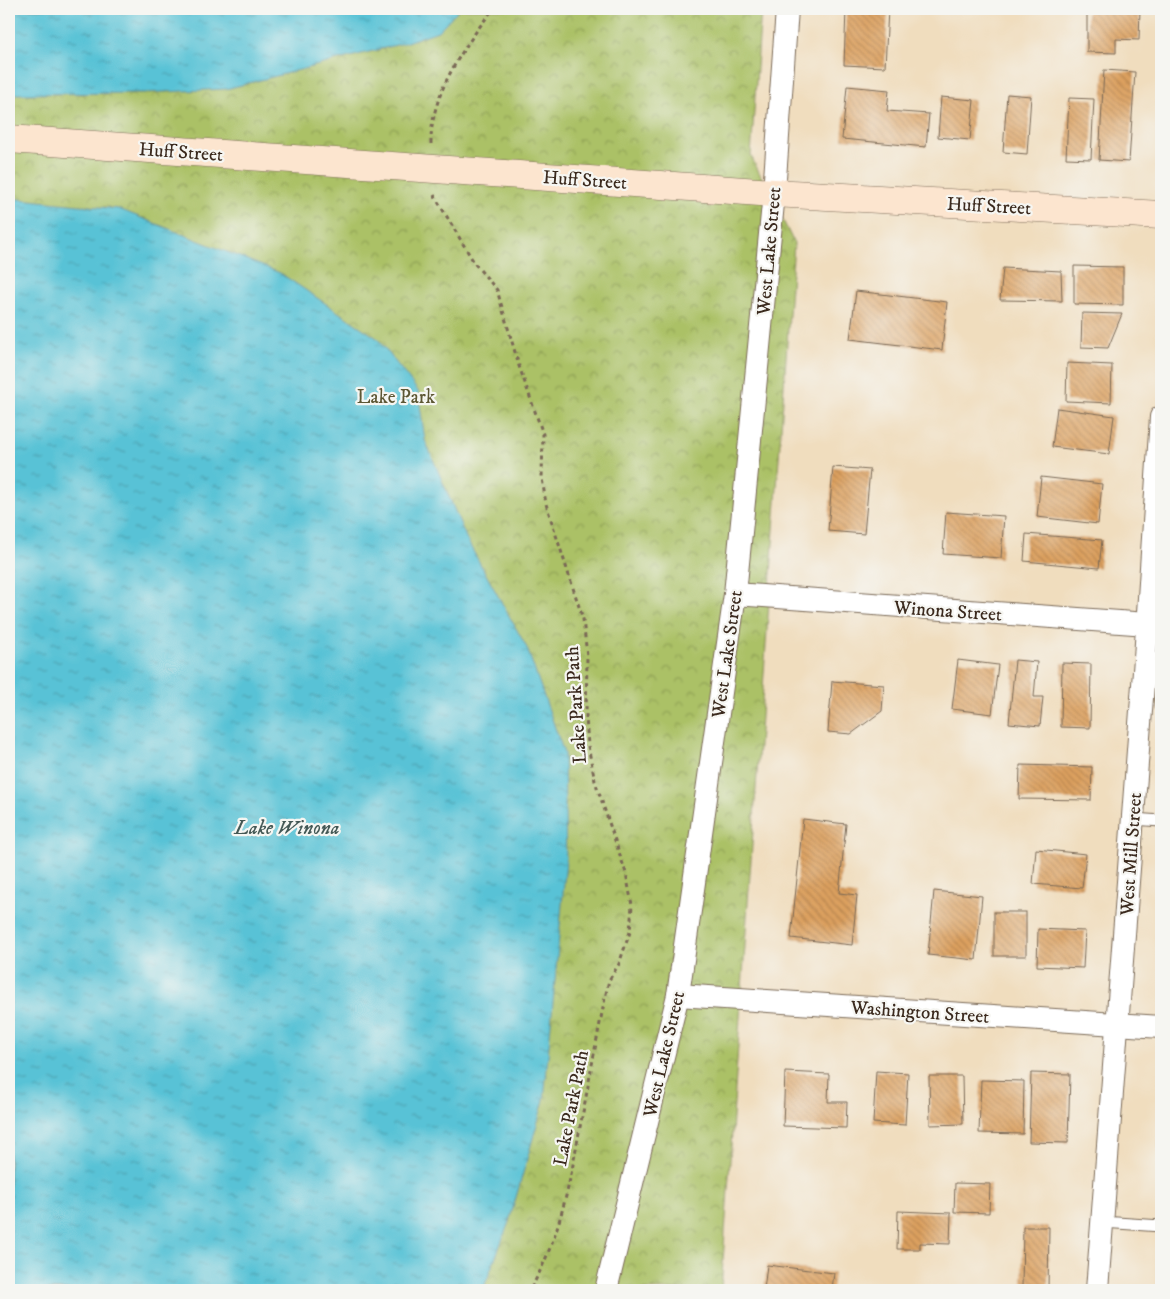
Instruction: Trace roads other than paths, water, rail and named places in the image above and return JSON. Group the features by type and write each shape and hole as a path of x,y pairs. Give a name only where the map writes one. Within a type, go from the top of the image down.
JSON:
{"main road":[{"name":"Huff Street","path":"9,139 431,179 774,193 1161,215"}],"street":[{"name":"West Lake Street","path":"606,1290 678,995 735,594 774,193 787,9"},
{"name":"West Mill Street","path":"1096,1290 1133,819 1154,625 1161,417"},
{"name":"Winona Street","path":"735,594 1154,625"},
{"name":"Washington Street","path":"678,995 1161,1027"}],"lane":[{"path":"1133,819 1161,821"},
{"path":"1102,1222 1161,1226"}],"water":[{"path":"9,9 459,9 438,31 404,43 226,89 144,93 9,94"},
{"name":"Lake Winona","path":"9,198 119,209 280,273 377,338 418,391 425,440 468,542 527,648 564,753 566,861 544,1100 509,1222 483,1290 9,1290"}],"park label":[{"name":"Lake Park","path":"396,396"}]}
